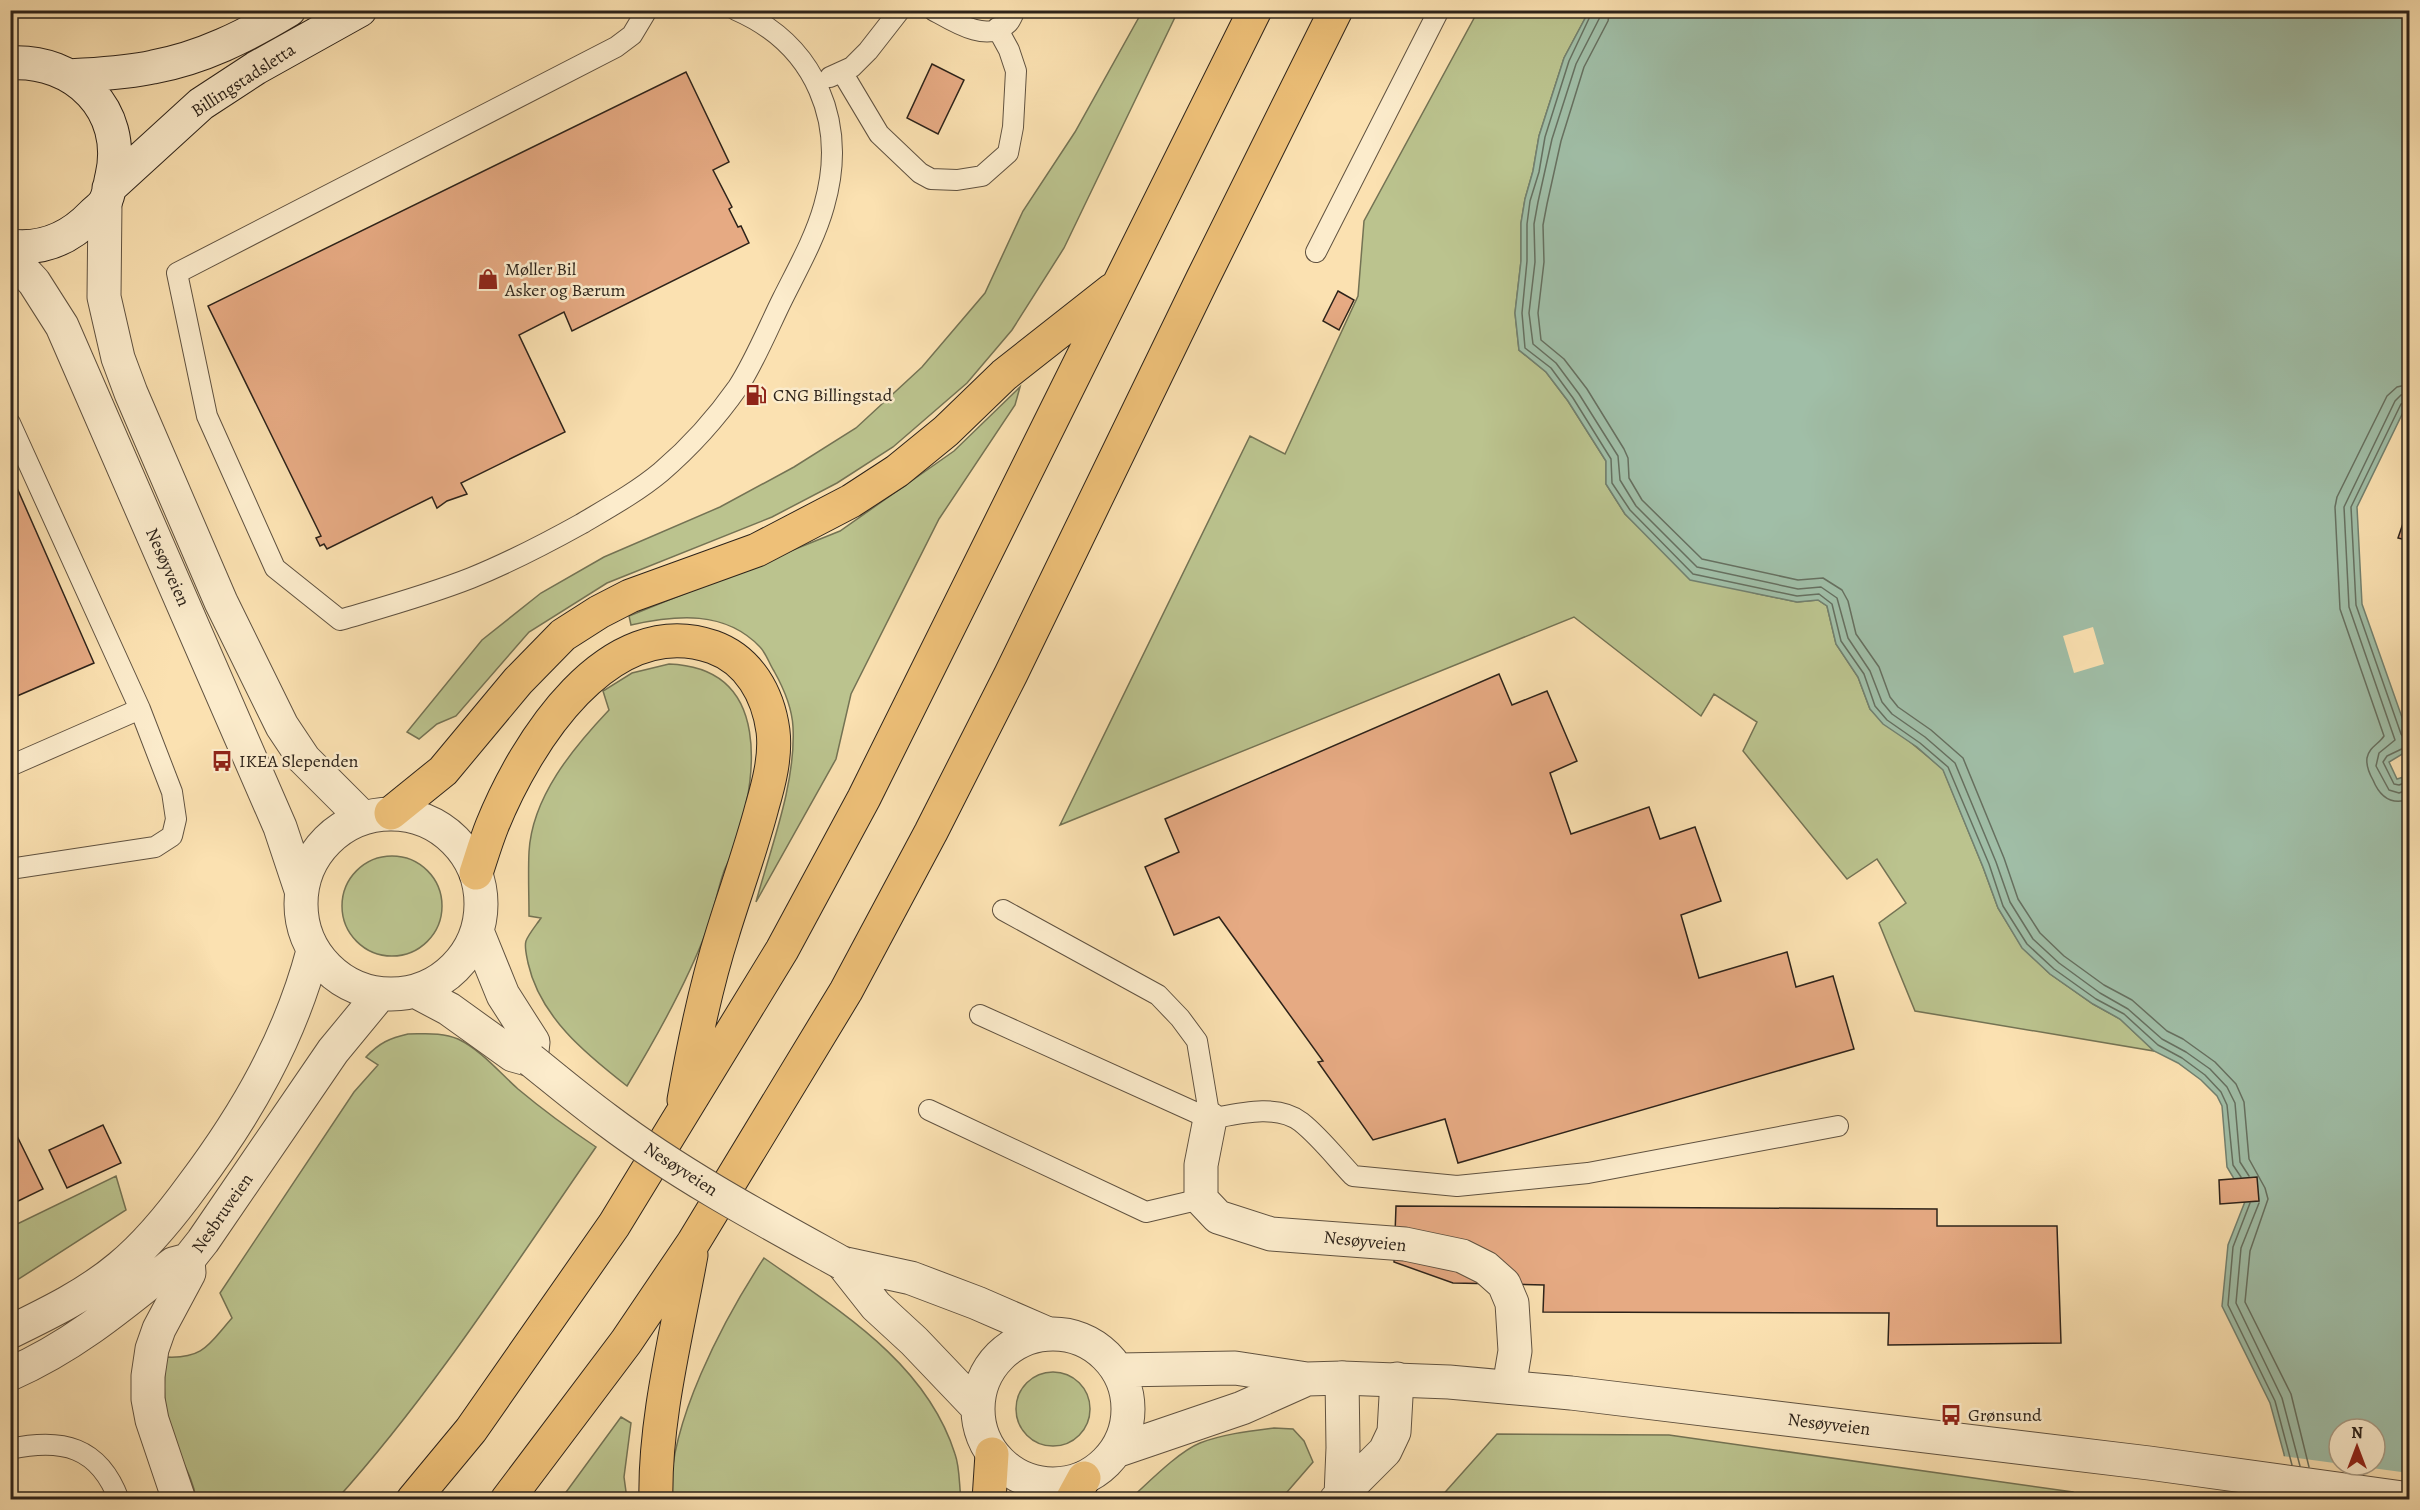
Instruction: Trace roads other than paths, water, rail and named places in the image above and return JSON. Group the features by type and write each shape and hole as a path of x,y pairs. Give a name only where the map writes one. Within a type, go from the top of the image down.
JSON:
{"highway":[{"path":"413,1500 471,1430 614,1225 782,950 864,798 1256,10"},
{"path":"507,1500 626,1342 693,1243 846,991 931,832 1011,674 1336,10"},
{"path":"376,815 443,771 518,681 563,635 630,596 757,550 851,501 897,471 946,431 1004,375 1119,284"},
{"path":"476,873 492,826 512,782 534,745 555,715 602,668 627,652 651,643 675,639 700,643 721,650 742,664 756,681 767,703 773,732 773,755 768,787 750,852 723,932 699,1017 681,1118"},
{"path":"656,1500 655,1471 660,1430 693,1243"},
{"path":"989,1500 992,1454"}],"street":[{"name":"Billingstadsletta","path":"70,76 152,68 188,59 240,38 289,10"},
{"name":"Billingstadsletta","path":"10,246 22,248 44,245 64,238 82,226 107,195 201,104 256,68 360,10"},
{"path":"10,63 29,62 50,66 70,76"},
{"name":"Nesøyveien","path":"70,76 90,92 100,106 114,137 115,163 107,195 104,297 117,357 131,393 220,602 282,726 304,759 376,815"},
{"name":"Nesøyveien","path":"10,256 34,282 62,326 280,828 301,890"},
{"path":"376,815 418,817 443,830 463,849 476,873 481,902 477,931 468,951 453,968 435,982 415,991 380,994 357,987 332,972 313,951 302,921 301,890 311,861 330,836 376,815"},
{"path":"477,931 490,968 503,995 533,1042 531,1060"},
{"path":"10,1332 67,1303 106,1278 165,1221 211,1161 254,1094 301,996 313,951"},
{"name":"Nesøyveien","path":"415,991 449,1009 513,1055 531,1060 607,1121 651,1150 745,1209 842,1263 911,1278 1046,1333"},
{"name":"Nesbruveien","path":"10,1374 77,1339 173,1264 188,1260 238,1192 333,1051 380,994"},
{"path":"1201,1199 1201,1165 1210,1119"},
{"name":"Nesøyveien","path":"1201,1199 1218,1216 1271,1234 1405,1244 1462,1256 1486,1268 1504,1284 1512,1303 1515,1351 1509,1387"},
{"path":"179,1500 152,1420 148,1399 148,1376 152,1349 159,1329 189,1273 188,1260"},
{"name":"Nesøyveien","path":"842,1263 876,1306 978,1407"},
{"path":"1046,1333 1068,1334 1088,1341 1106,1353 1119,1370 1127,1390 1129,1411 1126,1432 1116,1450 1102,1467 1078,1489 1065,1484 1044,1484 1024,1479 1007,1469 992,1454 979,1424 978,1407 981,1386 991,1366 1006,1349 1025,1339 1046,1333"},
{"name":"Nesøyveien","path":"1119,1370 1235,1368 1307,1379 1397,1379 1509,1387 2149,1463 2409,1499"},
{"path":"1338,1498 1343,1449 1342,1378"},
{"name":"Nesøyveien","path":"1116,1450 1242,1408 1307,1379"},
{"path":"1338,1498 1385,1451 1394,1432 1397,1379"}],"lane":[{"path":"647,10 632,35 616,47 177,273 207,416 275,568 340,620 410,600 471,578 550,541 612,507 661,472 700,433 738,387 814,234 824,205 832,153 824,98 795,50 774,30 736,10"},
{"path":"816,83 852,67 868,51 900,10"},
{"path":"933,10 975,30 992,31 1008,24 1015,10"},
{"path":"1316,252 1439,10"},
{"path":"842,72 879,134 920,173 931,179 957,180 982,176 1008,153 1013,127 1016,71 1009,50 997,28"},
{"path":"10,423 140,709 172,792 176,819 172,836 155,847 10,869"},
{"path":"10,766 140,709"},
{"path":"1003,910 1158,995 1180,1018 1197,1041 1210,1119"},
{"path":"980,1015 1210,1119 1247,1113 1276,1113 1299,1121 1353,1176 1457,1186 1588,1173 1838,1126"},
{"path":"929,1110 1146,1212 1201,1199"},
{"path":"10,1449 43,1443 56,1444 79,1451 96,1462 120,1500"}],"water":[{"path":"1589,11 2409,11 2409,400 2357,507 2362,604 2410,740 2409,750 2389,762 2397,779 2410,775 2409,1499 2291,1499 2284,1454 2270,1403 2222,1306 2228,1245 2246,1199 2227,1167 2222,1106 2217,1096 2201,1080 2178,1063 2154,1051 2120,1019 2093,1004 2050,974 2022,948 1998,908 1943,770 1917,747 1883,724 1870,709 1858,677 1836,644 1827,606 1818,600 1797,602 1690,580 1625,514 1606,484 1606,461 1568,401 1546,372 1519,350 1515,313 1521,261 1521,223 1539,136 1564,58"}],"place":[{"name":"Møller Bil Asker og Bærum","path":"488,279"},
{"name":"CNG Billingstad","path":"756,395"},
{"name":"IKEA Slependen","path":"222,761"},
{"name":"Grønsund","path":"1951,1415"}]}
